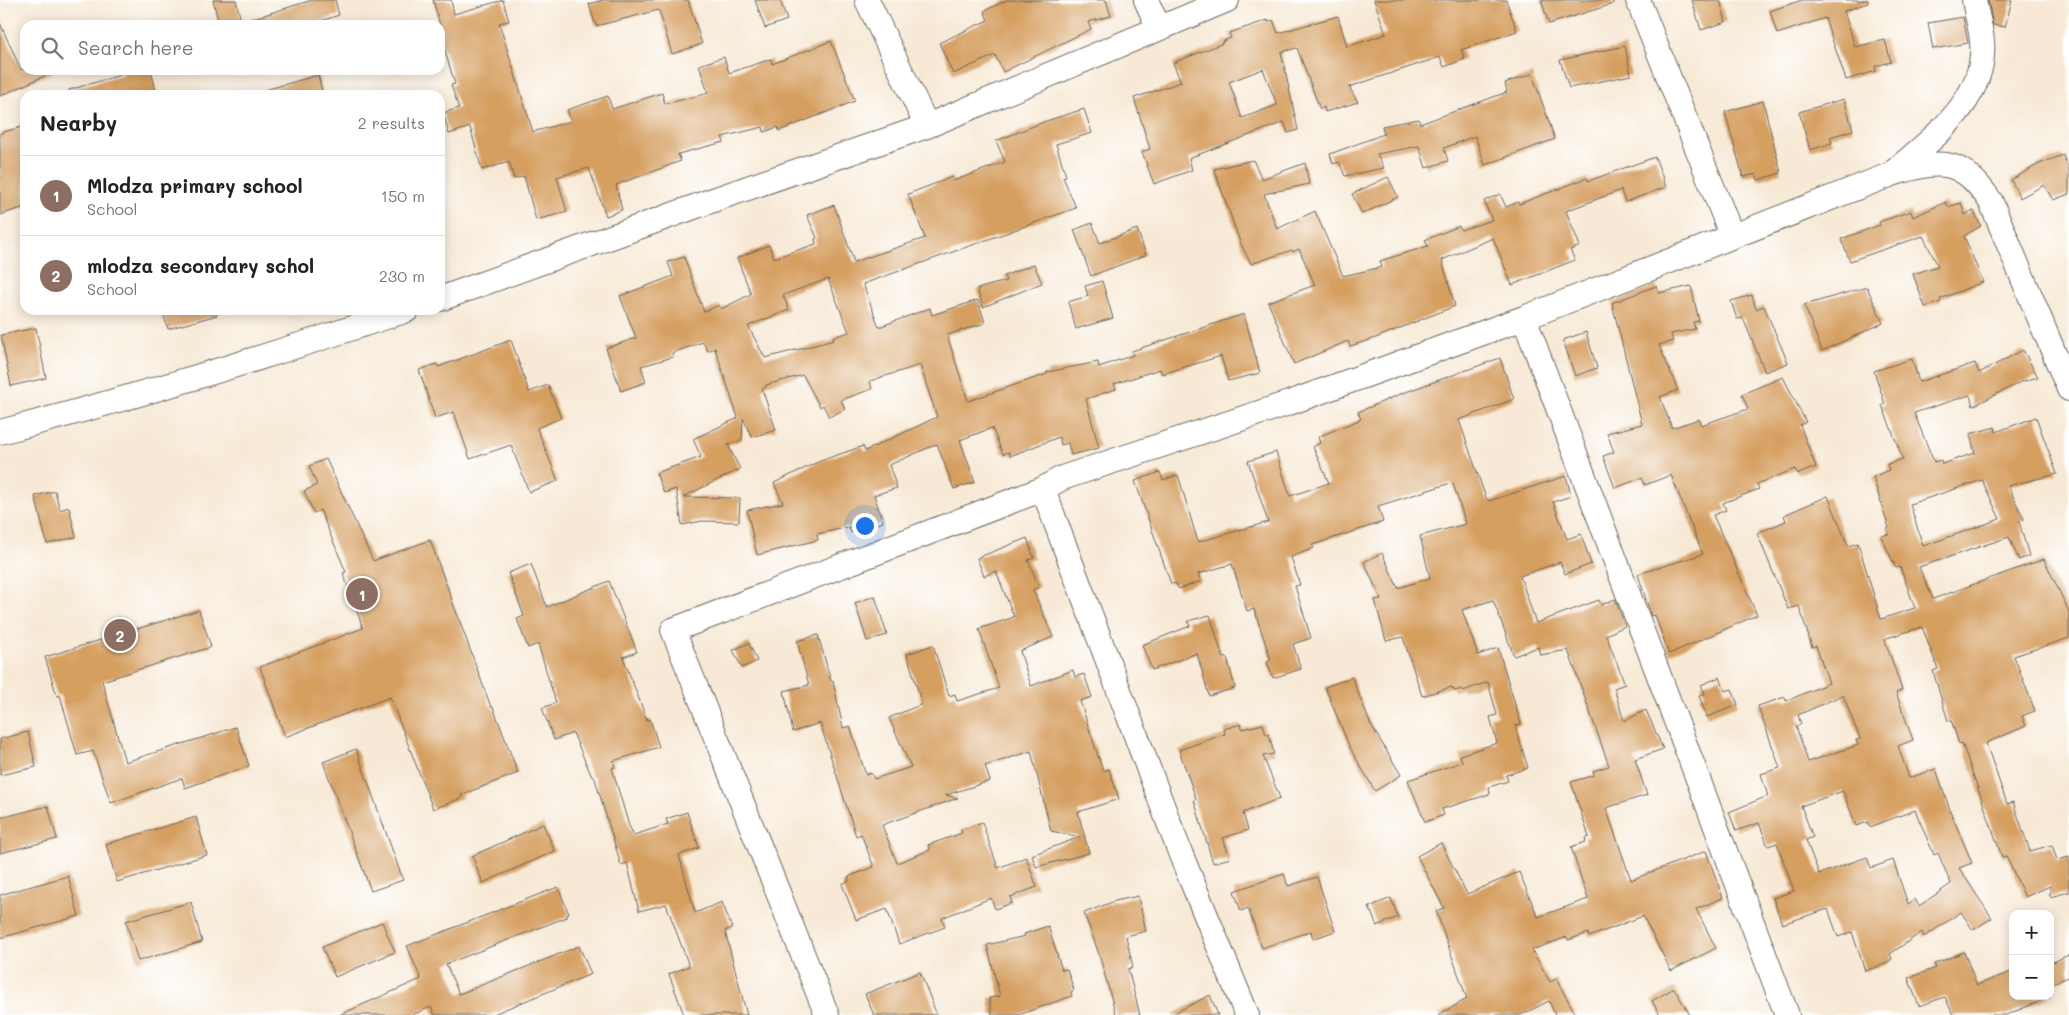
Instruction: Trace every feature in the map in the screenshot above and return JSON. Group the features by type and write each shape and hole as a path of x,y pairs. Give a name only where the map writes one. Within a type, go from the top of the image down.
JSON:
{"street":[{"path":"866,0 927,126"},
{"path":"1146,0 1159,28"},
{"path":"445,297 716,199 927,126 1227,0"},
{"path":"1638,0 1732,236"},
{"path":"1892,174 1945,128 1964,106 1979,69 1982,42 1974,0"},
{"path":"827,1015 673,630 1043,489 1062,478 1289,404 1524,318 1892,174 1920,165 1942,164 1962,169 1977,181 1992,202 2069,388"},
{"path":"0,432 108,405 246,364 392,315"},
{"path":"1524,318 1787,1015"},
{"path":"1043,489 1181,855 1247,1015"}],"building":[{"path":"213,0 236,0 241,20 218,20"},
{"path":"312,0 335,0 339,15 324,20 248,20"},
{"path":"433,0 451,0 454,14 503,0 509,21 499,23 533,132 571,121 567,110 608,96 612,109 662,93 665,104 708,93 699,65 724,57 729,73 771,59 772,64 831,41 855,101 779,131 778,127 764,132 763,127 722,137 724,142 678,154 681,161 616,185 622,210 606,216 589,168 557,177 567,212 536,220 524,176 514,179 509,162 482,170 470,127 449,134 445,112 459,108 451,85 455,84 445,51 445,20 439,20"},
{"path":"603,0 688,0 702,44 672,54 659,10 596,26 589,4"},
{"path":"755,0 780,0 787,20 765,28"},
{"path":"1007,0 1106,0 1111,16 1088,22 1091,29 1003,72 995,55 953,74 939,43 988,20 984,11"},
{"path":"1374,0 1506,0 1517,31 1461,50 1465,59 1444,67 1440,57 1349,87 1358,102 1325,112 1324,107 1320,109 1297,48 1281,52 1298,130 1288,133 1284,122 1189,158 1192,170 1154,184 1142,152 1150,149 1134,98 1181,82 1173,63 1223,43 1223,41 1231,38 1229,33 1268,20 1268,22 1273,20 1278,33 1338,16 1347,47 1386,34","holes":["1263,69 1277,105 1242,118 1229,82"]},
{"path":"1541,0 1613,0 1613,4 1549,24"},
{"path":"1692,0 1720,0 1726,22 1701,30"},
{"path":"1802,0 1868,0 1868,3 1844,11 1855,47 1885,40 1891,62 1875,66 1876,71 1846,80 1825,18 1777,34 1770,11"},
{"path":"1988,0 2012,0 2005,27 1993,25"},
{"path":"1963,17 1968,43 1933,49 1928,23"},
{"path":"0,23 20,68 20,75 47,75 0,96"},
{"path":"1625,46 1631,75 1569,88 1560,60"},
{"path":"1532,74 1555,139 1485,165 1475,136 1444,148 1448,161 1426,168 1419,146 1377,154 1384,168 1345,176 1339,162 1333,164 1330,154 1384,134 1382,126 1419,119 1420,124 1507,92 1505,83"},
{"path":"121,75 152,75 156,90 69,90"},
{"path":"318,75 322,90 265,90"},
{"path":"1844,99 1853,130 1830,137 1832,143 1810,150 1799,112"},
{"path":"1763,101 1781,173 1758,180 1756,174 1743,177 1725,112"},
{"path":"1084,109 1092,133 1056,144 1066,176 1063,177 1076,208 863,284 879,327 930,308 932,315 978,300 985,323 947,335 968,401 1047,374 1047,372 1098,362 1099,367 1133,355 1132,351 1244,314 1260,373 1228,381 1221,356 1162,374 1160,369 1114,384 1116,389 1086,399 1099,448 1071,455 1068,443 1061,445 1059,437 1010,456 1009,452 1003,454 992,428 960,440 975,482 954,489 937,444 889,465 897,488 874,495 883,522 851,533 849,527 817,534 818,540 757,555 747,510 783,503 774,483 820,461 863,446 865,451 937,417 920,365 870,381 872,389 841,400 845,409 829,417 823,405 820,407 803,375 766,385 762,389 776,430 752,437 743,418 742,440 728,445 740,469 683,497 740,498 739,522 702,521 682,525 676,489 664,493 656,473 701,457 693,439 738,418 715,348 708,351 703,342 672,353 673,357 641,366 646,382 621,391 606,348 636,338 620,296 673,276 668,262 684,257 704,312 719,305 721,309 751,294 737,258 769,245 774,258 816,244 815,239 817,238 807,215 834,205 854,262 925,238 908,194 952,177 953,181 1005,162 996,141 1046,121","holes":["828,279 849,332 833,337 834,340 765,358 748,326 789,310 783,295"]},
{"path":"20,127 20,209 0,215 0,133"},
{"path":"2063,155 2069,170 2069,194 2053,200 2044,185 2020,198 2011,180 2039,164"},
{"path":"1655,157 1666,187 1625,202 1621,190 1566,211 1580,246 1570,250 1575,260 1512,285 1493,238 1442,260 1455,306 1373,339 1350,346 1348,341 1294,364 1268,302 1315,285 1299,249 1251,264 1240,242 1214,169 1253,160 1262,179 1305,163 1309,184 1264,194 1277,229 1315,211 1343,276 1382,267 1380,261 1428,246 1425,240 1459,226 1461,230 1492,220 1484,201 1500,194 1506,207 1518,202 1519,204 1587,178 1588,181"},
{"path":"1388,177 1398,197 1362,214 1352,194"},
{"path":"1946,202 1948,207 1961,203 1965,215 1973,210 1981,226 1964,236 1983,282 1940,299 1941,302 1925,307 1913,274 1938,266 1923,236 1850,261 1841,239 1880,225 1879,222 1911,211 1913,217"},
{"path":"1092,223 1100,243 1137,229 1146,255 1091,276 1074,230"},
{"path":"1034,264 1042,283 983,307 977,289 1006,281 1004,276"},
{"path":"1102,281 1113,318 1076,329 1068,302 1088,296 1085,286"},
{"path":"1656,286 1659,293 1691,286 1699,321 1693,322 1695,329 1671,334 1673,341 1659,345 1678,390 1660,397 1672,428 1699,419 1701,425 1748,409 1742,394 1783,377 1806,422 1800,425 1816,467 1798,474 1795,469 1757,484 1759,489 1723,503 1726,510 1713,515 1757,615 1669,654 1655,615 1651,616 1638,574 1703,554 1671,475 1645,485 1642,478 1615,488 1603,456 1614,452 1607,433 1642,424 1612,303"},
{"path":"1867,287 1883,323 1822,351 1804,305"},
{"path":"1752,295 1756,309 1764,306 1788,363 1765,372 1743,318 1737,319 1731,301"},
{"path":"164,315 217,315 168,329"},
{"path":"36,328 46,378 11,386 1,335"},
{"path":"1586,332 1597,368 1575,376 1563,340"},
{"path":"511,340 529,392 548,385 561,418 537,428 558,481 529,492 511,445 470,459 454,412 435,418 419,370 437,364 438,367"},
{"path":"2023,350 2038,377 2021,382 1973,406 1970,395 1914,413 1934,462 1941,460 1942,464 1975,453 1970,434 1995,427 1996,432 2036,417 2057,474 2008,486 2024,519 2019,522 2029,556 2019,560 2009,537 1919,567 1933,599 2044,559 2069,612 2069,638 2014,656 2035,711 2022,716 2026,726 1986,743 2007,804 2013,802 2030,851 2052,845 2057,860 2069,857 2069,892 2050,897 2050,886 2025,897 2006,856 2002,857 1962,743 1959,744 1951,720 1948,721 1933,671 1938,669 1922,627 1887,638 1885,640 1902,690 1896,693 1913,740 1898,746 1909,778 1936,769 1951,813 1972,863 1959,868 1992,918 1973,930 1961,912 1924,937 1922,932 1890,954 1892,959 1885,964 1865,971 1852,932 1838,937 1828,909 1782,924 1773,898 1794,891 1777,843 1768,846 1759,823 1736,831 1729,812 1768,796 1761,774 1780,768 1758,706 1785,697 1786,701 1829,683 1816,646 1812,647 1799,606 1788,609 1757,533 1786,521 1784,515 1828,496 1848,546 1858,543 1881,619 1915,608 1900,567 1896,568 1881,536 1889,534 1887,529 1889,528 1873,477 1889,470 1887,464 1903,459 1882,405 1885,404 1874,371 1912,359 1919,382 1975,363 1979,373","holes":["1982,480 2000,519 1923,546 1910,504","1843,695 1860,739 1856,740 1858,745 1808,762 1796,726 1801,724 1798,715","1843,791 1856,826 1868,822 1870,827 1915,810 1934,855 1938,853 1951,884 1919,906 1915,899 1908,904 1893,860 1871,868 1867,857 1819,874 1806,840 1813,837 1801,806"]},
{"path":"1500,358 1514,399 1459,420 1486,498 1489,501 1566,476 1571,496 1553,502 1567,539 1581,534 1591,564 1565,574 1560,562 1520,576 1536,623 1599,600 1601,605 1615,599 1625,626 1606,635 1625,684 1614,688 1624,721 1646,710 1663,749 1635,759 1647,795 1606,808 1631,880 1706,851 1723,898 1696,909 1716,948 1671,971 1643,916 1589,937 1588,933 1568,940 1567,937 1532,950 1550,982 1556,979 1576,1015 1555,1015 1549,1001 1521,1015 1438,1015 1467,999 1436,911 1444,908 1417,856 1441,843 1467,894 1519,872 1538,917 1588,899 1571,847 1586,842 1585,838 1589,837 1571,782 1594,775 1593,771 1609,766 1568,650 1540,655 1538,647 1514,656 1493,600 1462,610 1478,655 1498,648 1521,724 1515,726 1528,768 1506,775 1508,781 1489,787 1490,794 1442,809 1444,815 1425,822 1408,780 1462,762 1460,755 1497,743 1490,717 1497,715 1488,682 1463,691 1462,689 1454,691 1452,687 1422,696 1403,637 1386,641 1375,600 1381,599 1364,562 1382,553 1398,588 1430,578 1420,536 1466,524 1453,484 1451,483 1378,506 1383,522 1312,545 1314,548 1291,557 1300,585 1295,586 1311,638 1293,644 1301,669 1273,678 1267,662 1271,660 1254,609 1247,611 1232,564 1198,574 1201,581 1179,589 1176,583 1171,584 1135,481 1160,472 1163,480 1178,475 1198,542 1268,522 1248,461 1276,452 1290,496 1329,483 1313,447 1320,443 1318,437 1361,419 1358,412 1403,393"},
{"path":"326,459 373,561 430,540 491,707 493,707 518,773 461,795 462,798 433,809 390,697 285,737 260,667 363,628 343,573 346,572 320,510 314,513 304,491 317,485 309,466"},
{"path":"55,491 60,510 69,507 76,537 47,544 35,496"},
{"path":"1027,538 1034,558 1028,560 1039,587 1033,590 1053,637 1020,651 1031,686 1073,670 1075,677 1084,674 1092,697 1080,701 1103,771 1109,769 1119,799 1078,812 1089,853 1036,867 1032,855 1080,837 1051,831 1031,751 985,766 990,781 946,795 958,798 882,825 897,863 930,850 928,845 962,833 961,830 982,822 998,868 1026,857 1037,887 1010,897 1012,903 995,909 991,898 942,918 945,927 899,944 887,909 856,920 842,884 849,881 848,877 874,867 861,834 856,836 820,723 793,732 784,691 809,685 797,641 818,635 831,681 833,681 843,728 850,726 866,775 871,773 874,779 911,767 889,718 922,704 907,654 933,645 949,696 955,694 957,701 999,688 979,629 1014,617 996,571 984,576 977,558"},
{"path":"531,564 547,607 609,581 637,652 623,657 647,720 650,719 659,747 613,761 615,767 612,768 629,826 634,835 668,824 666,819 687,812 699,848 679,855 695,913 722,902 732,928 725,931 747,1015 684,1015 669,974 689,966 666,904 639,911 627,863 621,865 594,776 592,777 573,733 554,740 542,708 556,703 538,644 528,648 517,619 524,616 508,573"},
{"path":"875,596 887,635 867,641 855,603"},
{"path":"199,610 211,647 102,681 125,762 236,727 249,766 185,788 182,778 111,803 93,751 77,755 60,695 57,696 45,657"},
{"path":"1210,615 1223,658 1227,657 1235,688 1209,696 1197,653 1152,670 1142,645 1190,626 1188,621"},
{"path":"749,643 757,661 742,668 733,650"},
{"path":"1352,677 1370,723 1401,775 1375,791 1350,748 1325,687"},
{"path":"1720,677 1725,691 1732,689 1738,705 1707,717 1699,696 1705,694 1701,685"},
{"path":"1241,724 1242,729 1263,724 1266,735 1269,734 1274,754 1263,756 1280,798 1243,813 1248,830 1223,838 1230,858 1213,863 1194,800 1196,799 1179,750 1225,734 1224,729"},
{"path":"28,732 36,767 0,775 0,739"},
{"path":"356,749 403,880 371,891 323,762"},
{"path":"48,806 57,839 0,853 0,818"},
{"path":"196,817 207,855 117,882 106,844"},
{"path":"543,824 555,851 483,883 472,856"},
{"path":"1284,874 1288,886 1317,877 1335,931 1313,939 1311,931 1262,948 1248,908 1241,911 1234,891"},
{"path":"68,876 79,916 0,938 0,895"},
{"path":"558,887 569,914 566,915 567,917 446,964 459,994 579,946 591,974 491,1015 435,1015 431,1007 412,1015 339,1015 421,979 407,946"},
{"path":"1138,896 1146,931 1126,936 1133,967 1128,969 1140,1015 1116,1015 1099,954 1084,913 1115,901"},
{"path":"1391,898 1398,917 1377,926 1369,907"},
{"path":"191,902 202,942 138,961 126,921"},
{"path":"382,922 395,952 335,977 322,947"},
{"path":"1048,926 1062,970 1067,969 1074,990 1071,992 1072,996 1018,1015 992,1015 989,998 1000,996 987,945 1025,936 1024,934"},
{"path":"1964,952 1977,985 2009,973 2009,1000 2044,1000 2006,1015 1953,1015 1945,997 1919,1006 1908,978 1936,968 1934,964"},
{"path":"2069,955 2069,977 2054,983 2054,961"},
{"path":"920,972 937,1015 874,1015 865,994"},
{"path":"1674,988 1690,1015 1660,1015 1652,1001"},
{"path":"1210,995 1218,1015 1171,1015"}],"place":[{"name":"Mlodza primary school","path":"362,594"},
{"name":"mlodza secondary schol","path":"120,635"}]}
